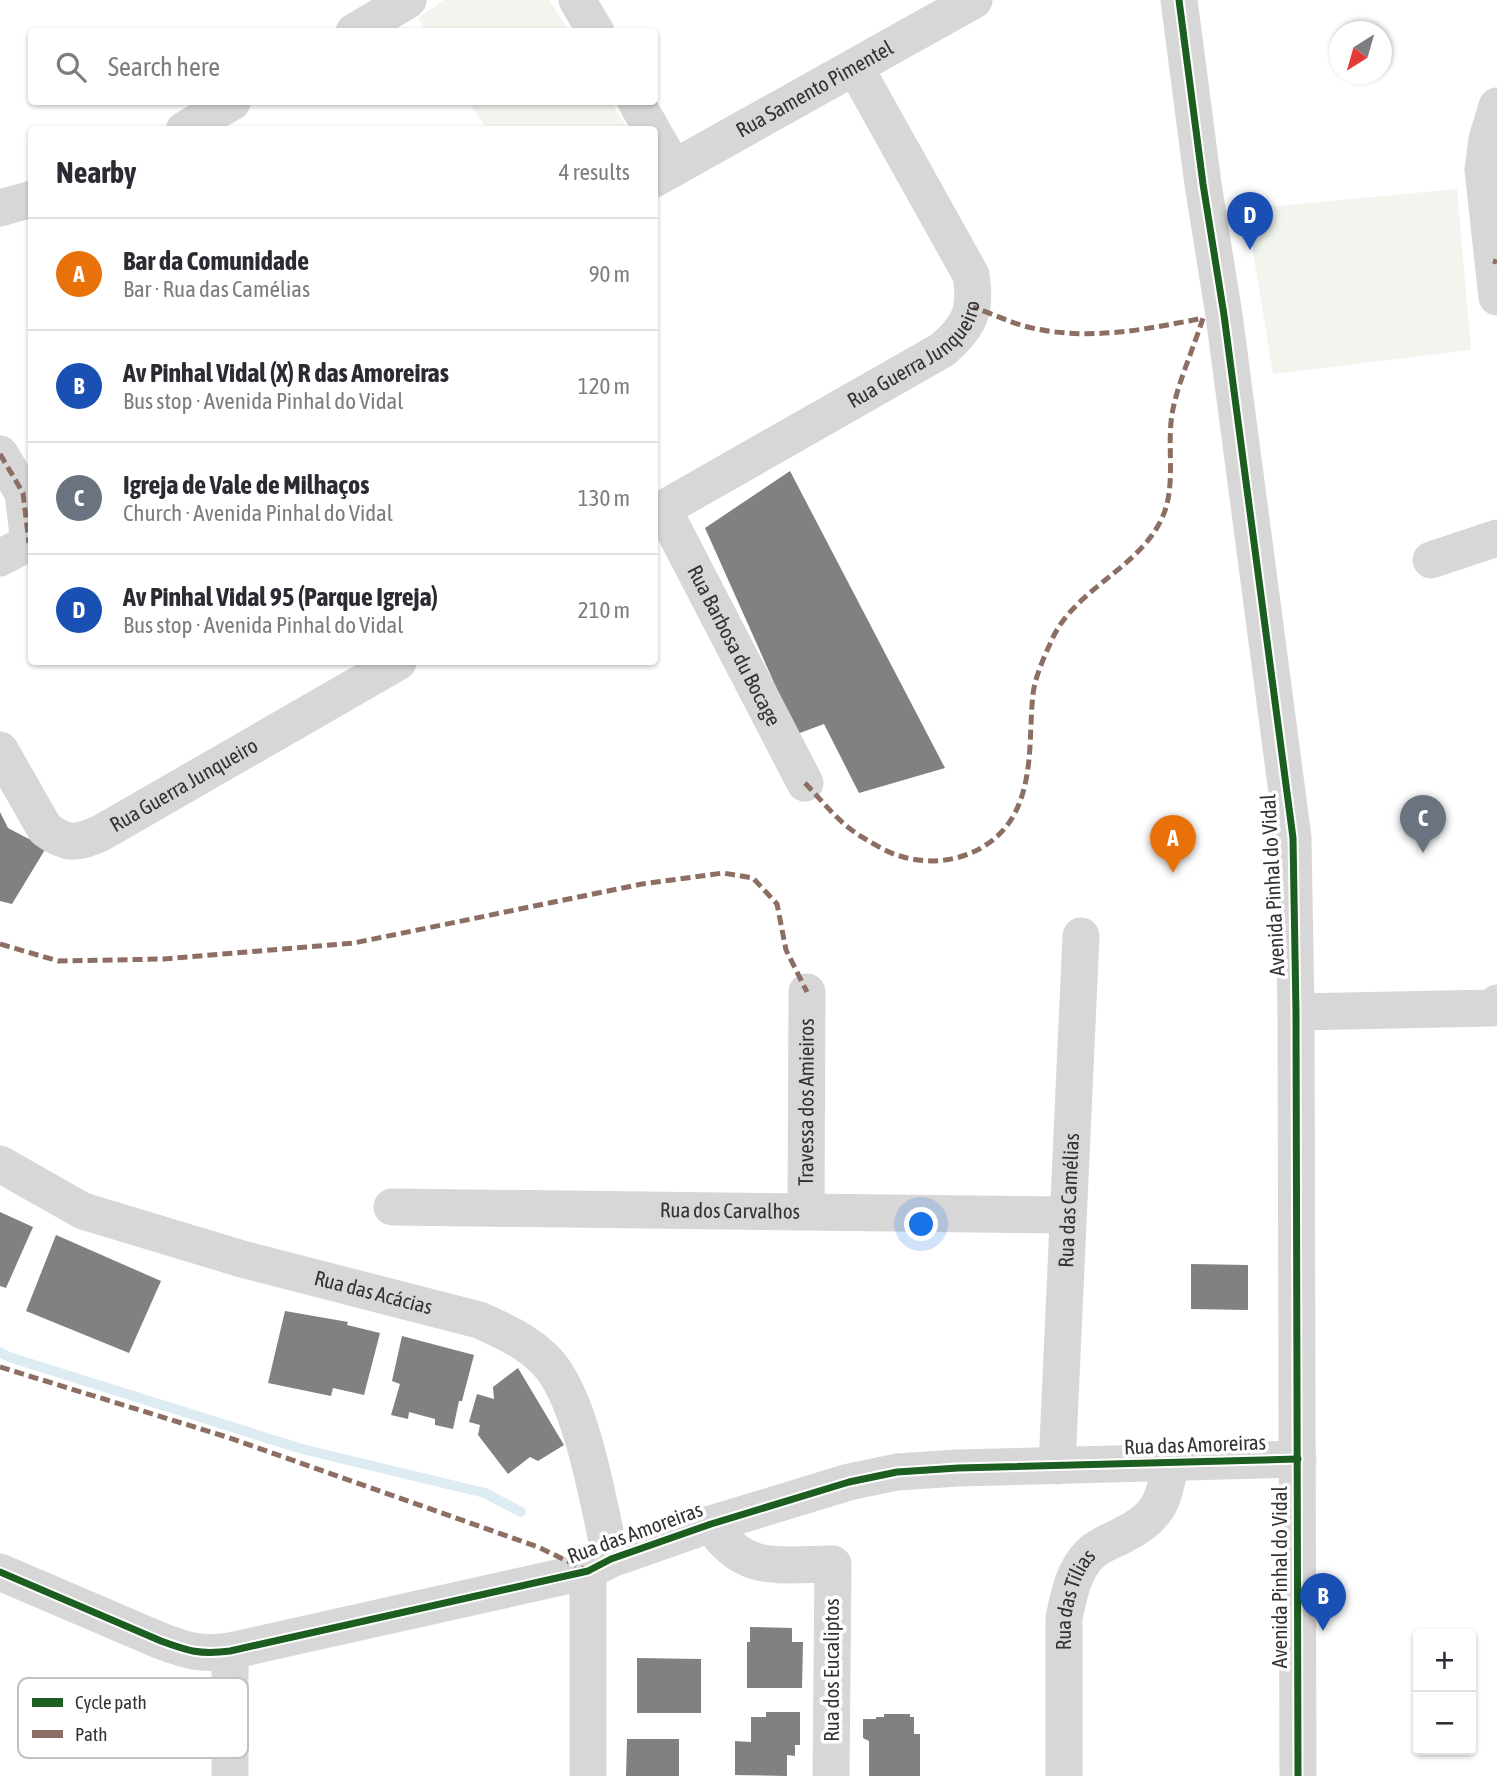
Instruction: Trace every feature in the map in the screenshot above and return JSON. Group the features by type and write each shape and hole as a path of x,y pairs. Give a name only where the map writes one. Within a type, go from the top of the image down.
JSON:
{"street":[{"path":"361,28 408,0"},
{"path":"578,0 594,28"},
{"name":"Rua Samento Pimentel","path":"664,173 974,0"},
{"name":"Avenida Pinhal do Vidal","path":"1179,0 1203,184 1224,315 1293,838 1298,1776"},
{"name":"Rua Guerra Junqueiro","path":"659,511 942,350 959,335 969,321 973,307 971,275 855,67"},
{"path":"191,126 227,105"},
{"path":"638,105 650,126"},
{"path":"1497,106 1487,139 1483,170 1497,297"},
{"path":"658,150 664,173"},
{"path":"0,208 28,200"},
{"path":"0,454 23,493 20,547"},
{"name":"Rua Barbosa du Bocage","path":"659,511 805,783"},
{"path":"1431,560 1497,538"},
{"name":"Rua Guerra Junqueiro","path":"0,750 45,829 57,838 71,842 84,841 393,665"},
{"name":"Rua das Camélias","path":"1057,1466 1081,936"},
{"name":"Travessa dos Amieiros","path":"806,1212 807,992"},
{"path":"1296,1012 1492,1008 1497,1003"},
{"name":"Rua das Acácias","path":"0,1164 83,1211 242,1259 479,1320 514,1336 548,1363 560,1378 575,1410 599,1565 588,1776"},
{"name":"Rua dos Carvalhos","path":"392,1207 1068,1215"},
{"name":"Rua das Amoreiras","path":"0,1572 185,1650 206,1654 230,1651 599,1565 710,1524 849,1482 897,1472 1298,1459"},
{"name":"Rua das Tílias","path":"1064,1776 1065,1618 1069,1592 1076,1574 1089,1555 1100,1546 1135,1530 1159,1506 1166,1492 1170,1463"},
{"name":"Rua dos Eucaliptos","path":"710,1524 722,1542 733,1552 752,1561 768,1564 833,1564 831,1776"},
{"path":"230,1651 230,1678"},
{"path":"230,1758 230,1776"}],"shaded area":[{"path":"444,0 549,0 567,28 424,28 418,18"},
{"path":"471,105 613,105 626,126 485,126"},
{"path":"1457,189 1471,350 1273,374 1246,209"}],"building":[{"path":"790,471 945,768 859,793 824,724 797,734 705,528"},
{"path":"0,812 8,828 46,848 12,904 0,901"},
{"path":"0,1212 33,1227 6,1288 0,1286"},
{"path":"56,1235 161,1281 129,1353 26,1311"},
{"path":"1191,1264 1248,1265 1248,1310 1191,1309"},
{"path":"285,1311 348,1322 347,1325 380,1333 364,1395 333,1388 331,1396 268,1383"},
{"path":"402,1336 474,1355 453,1429 435,1425 435,1419 409,1412 408,1419 391,1415 400,1384 392,1381"},
{"path":"518,1368 564,1445 538,1461 530,1457 508,1474 478,1435 480,1425 469,1422 477,1394 494,1399 493,1387"},
{"path":"750,1627 792,1628 792,1642 803,1642 802,1688 747,1688 747,1642 750,1642"},
{"path":"637,1658 701,1659 701,1713 637,1713"},
{"path":"766,1712 800,1712 800,1745 795,1745 795,1756 787,1755 787,1776 735,1775 735,1741 751,1742 751,1717 766,1717"},
{"path":"884,1714 910,1714 910,1717 914,1717 914,1734 920,1734 920,1776 869,1776 869,1741 863,1738 863,1719 876,1719 884,1717"},
{"path":"627,1739 679,1739 679,1776 626,1776"}],"waterway":[{"path":"0,1352 302,1449 485,1493 521,1512"}],"marked path":[{"path":"1493,261 1497,262"},
{"path":"805,783 846,826 895,855 936,861 954,859 986,845 1011,820 1019,804 1029,764 1034,688 1050,644 1072,610 1148,541 1165,511 1170,482 1173,409 1203,318 1136,330 1069,333 1024,326 973,307"},
{"path":"0,454 23,493 28,535"},
{"path":"0,944 58,961 164,959 354,943 642,884 723,873 753,878 777,904 786,950 807,992"},
{"path":"0,1367 227,1437 538,1547 588,1571"}],"cycle path":[{"path":"1179,0 1203,184 1224,315 1293,838 1298,1776"},
{"path":"0,1572 170,1644 210,1653 230,1651 588,1571 611,1559 711,1524 849,1482 897,1472 1298,1459"}],"place":[{"name":"Av Pinhal Vidal 95 (Parque Igreja)","path":"1250,250"},
{"name":"Igreja de Vale de Milhaços","path":"1423,853"},
{"name":"Bar da Comunidade","path":"1173,873"},
{"name":"Av Pinhal Vidal (X) R das Amoreiras","path":"1323,1631"}]}
